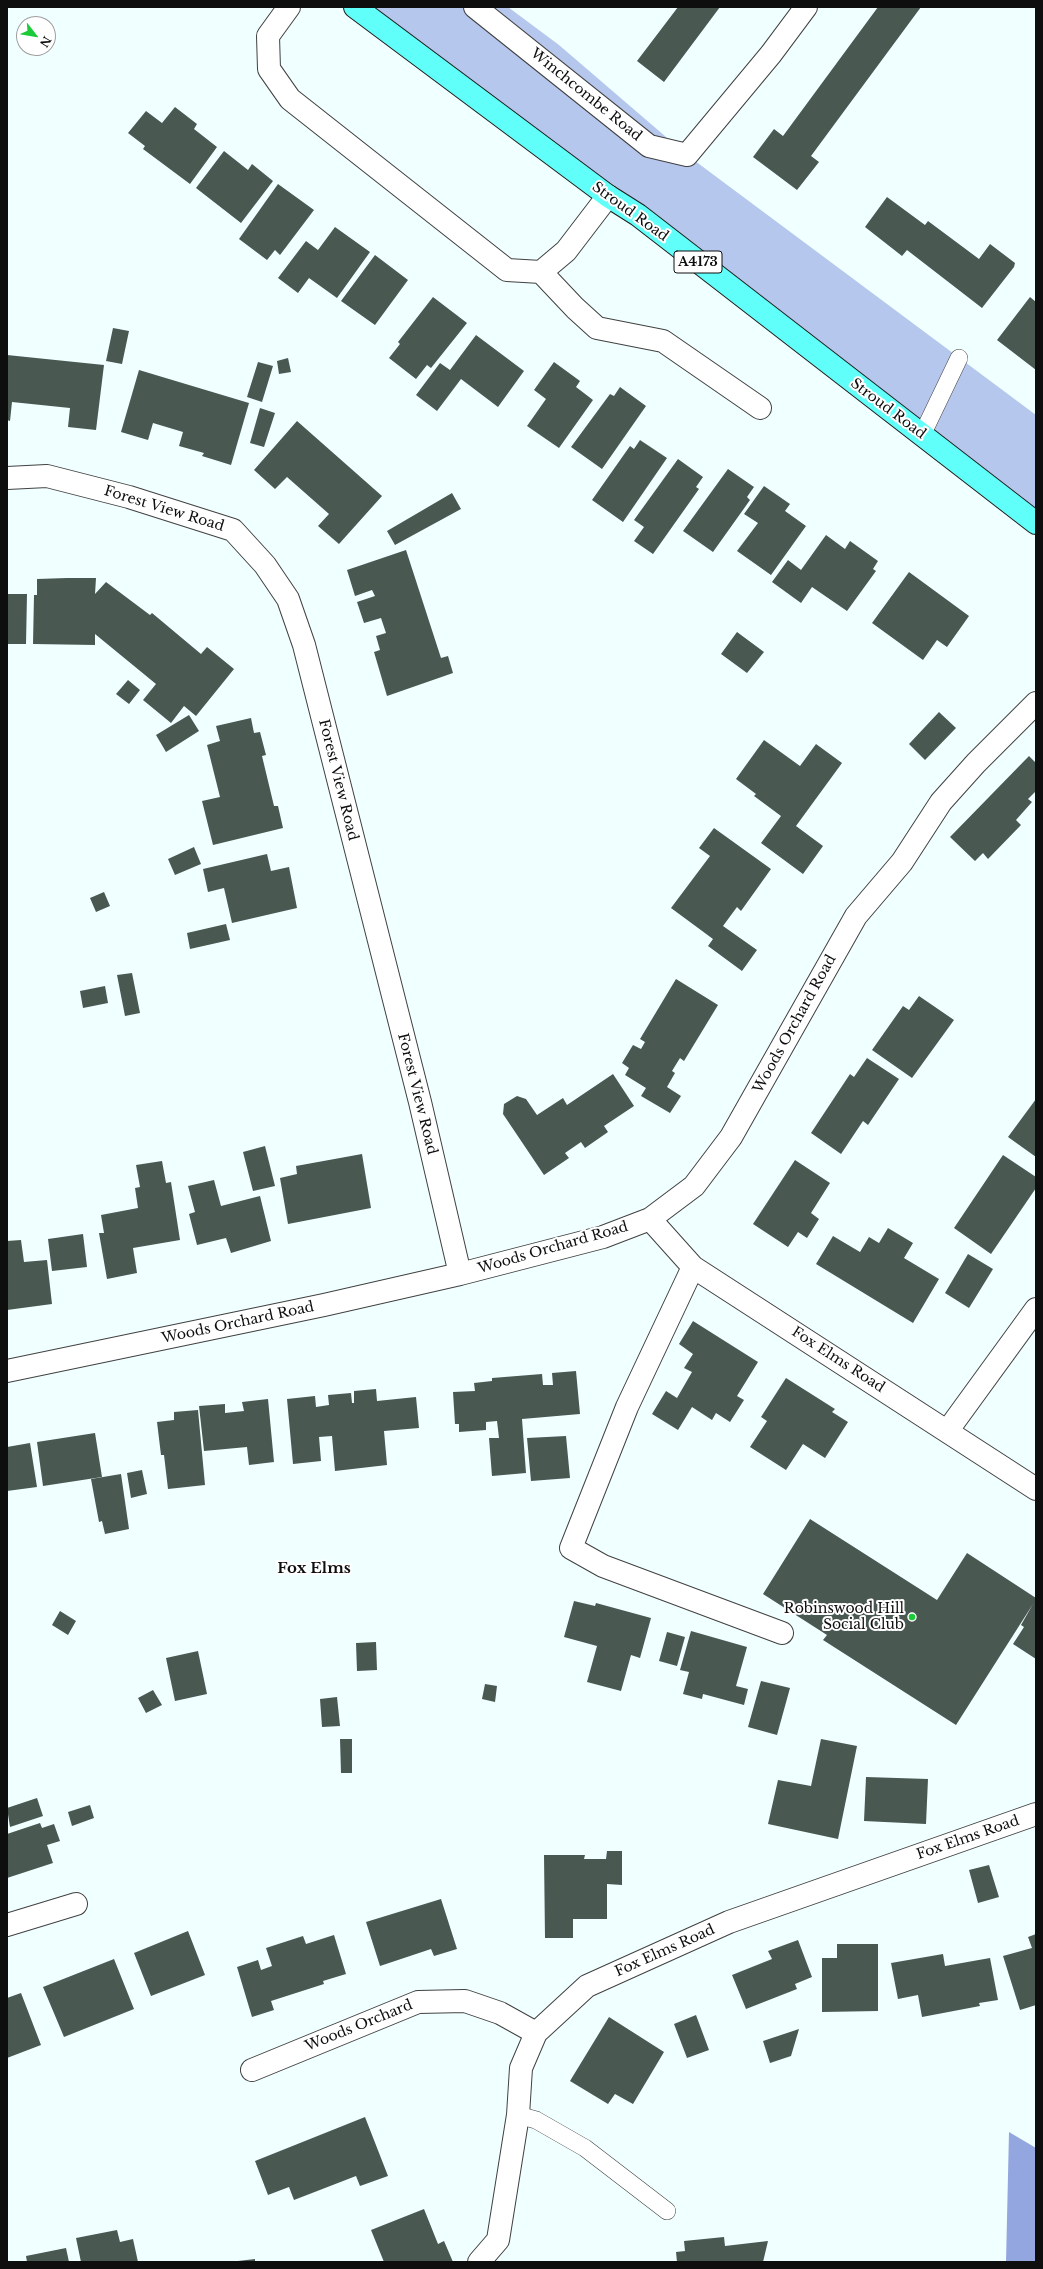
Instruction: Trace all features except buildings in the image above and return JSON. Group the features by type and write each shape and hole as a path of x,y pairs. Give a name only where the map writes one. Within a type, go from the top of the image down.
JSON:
{"main road":[{"name":"Stroud Road","path":"355,7 608,196 638,215 1036,523"}],"street":[{"path":"289,7 268,36 269,69 290,99 507,270 541,272 566,251 608,196"},
{"name":"Winchcombe Road","path":"475,7 649,146 687,155 771,54 806,7"},
{"path":"541,272 574,308 597,328 663,341 760,408"},
{"name":"Forest View Road","path":"7,478 47,476 129,496 233,530 265,565 288,599 304,645 418,1095 460,1274"},
{"name":"Woods Orchard Road","path":"7,1371 316,1307 460,1274 603,1237 650,1219 694,1186 731,1137 856,916 902,862 941,802 976,763 1036,703"},
{"name":"Fox Elms Road","path":"650,1219 693,1267 1036,1488"},
{"path":"693,1267 627,1407 571,1548 603,1566 782,1633"},
{"path":"948,1430 1036,1309"},
{"name":"Fox Elms Road","path":"479,2262 498,2240 518,2115 521,2068 536,2033 587,1986 729,1922 1036,1814"},
{"path":"7,1925 76,1904"},
{"name":"Woods Orchard","path":"252,2070 418,2002 465,2001 500,2013 536,2033"}],"lane":[{"path":"922,435 959,358"},
{"path":"518,2115 536,2120 585,2148 667,2211"}],"shaded area":[{"path":"355,7 508,7 559,45 687,155 1036,415 1036,523"},
{"path":"1009,2132 1036,2148 1036,2262 1006,2262"}],"place":[{"name":"Robinswood Hill Social Club","path":"912,1617"}],"district":[{"name":"Fox Elms","path":"314,1569"}]}
